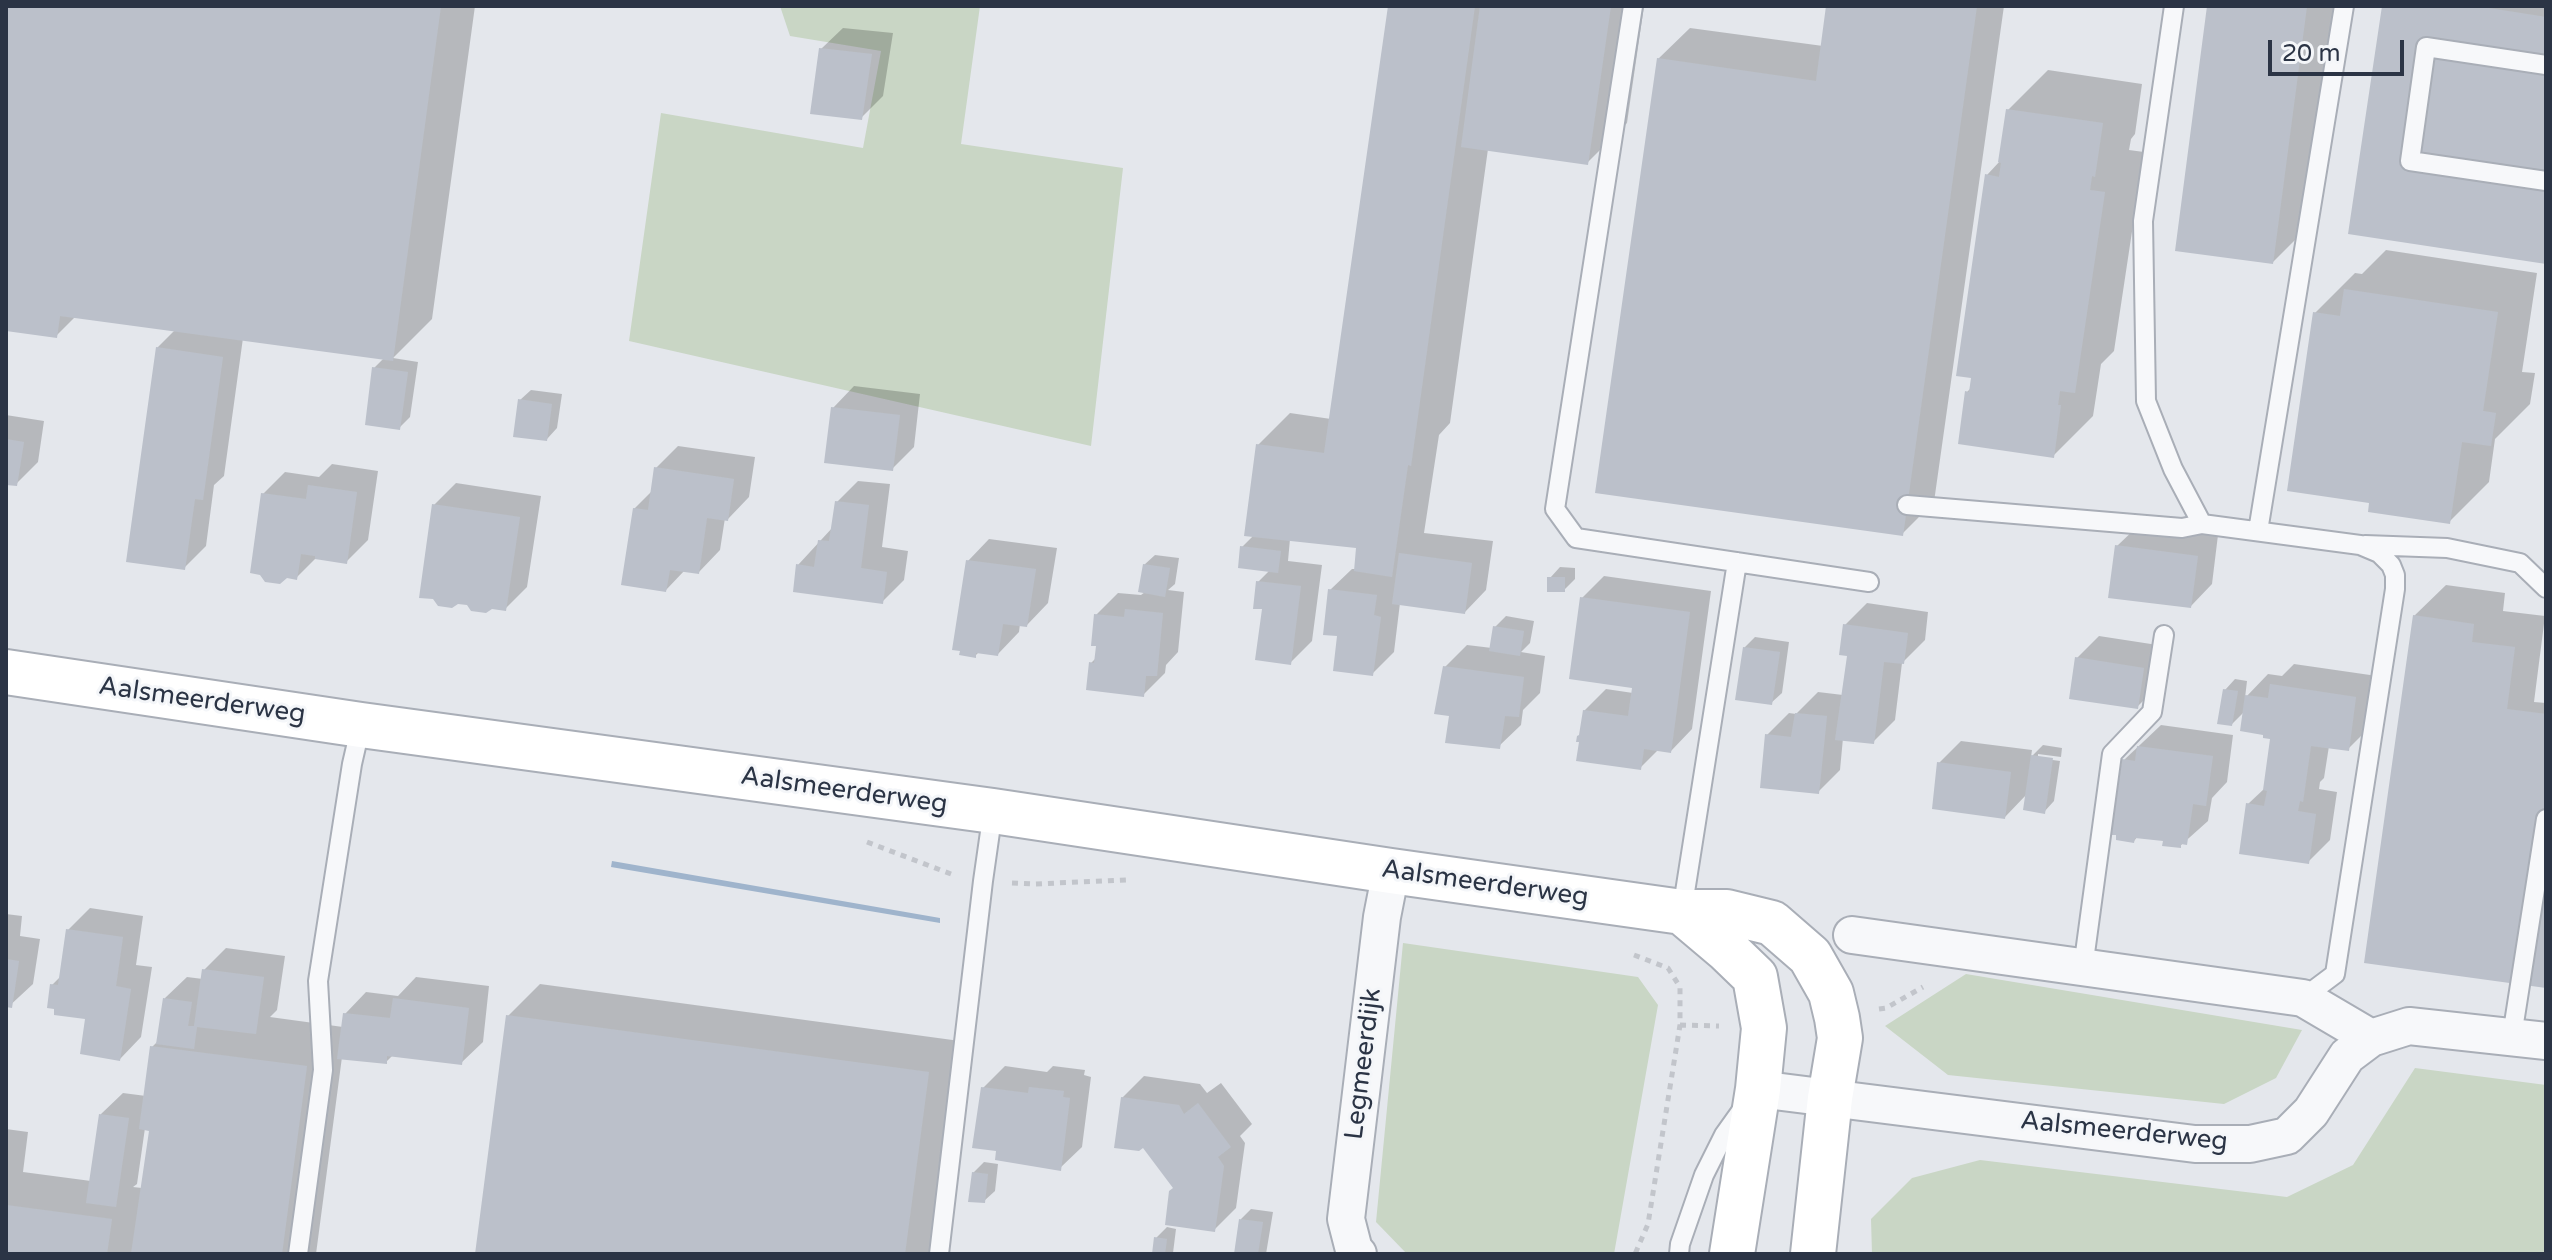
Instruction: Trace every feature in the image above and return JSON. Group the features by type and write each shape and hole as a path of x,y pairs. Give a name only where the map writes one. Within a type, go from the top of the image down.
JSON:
{"street":[{"name":"Aalsmeerderweg","path":"6,672 1682,912 1727,912 1772,923 1810,956 1831,993 1840,1038 1830,1098 1813,1254"},
{"name":"Legmeerdijk","path":"1358,1254 1354,1250 1346,1219 1382,917 1391,871"},
{"path":"1682,912 1755,977 1764,1028 1758,1089 1732,1254"},
{"path":"1852,935 2303,998 2371,1038"},
{"name":"Aalsmeerderweg","path":"1758,1089 2195,1144 2250,1144 2287,1136 2311,1112 2347,1056 2371,1038 2409,1026 2529,1039"}],"lane":[{"path":"1633,6 1555,509 1576,538 1869,582"},
{"path":"2174,6 2143,221 2146,401 2173,469 2202,524"},
{"path":"2258,531 2344,6"},
{"path":"2546,65 2426,47 2410,161 2546,181"},
{"path":"1907,505 2182,528 2202,524 2360,545 2447,548 2520,563 2546,588"},
{"path":"2303,998 2335,974 2395,589 2391,565 2379,553 2360,545"},
{"path":"1682,912 1737,562"},
{"path":"2083,968 2112,754 2152,712 2164,635"},
{"path":"298,1254 323,1070 318,981 352,764 361,725"},
{"path":"939,1254 993,811"},
{"path":"2529,1039 2546,819"},
{"path":"1679,1254 1711,1161 1724,1135 1758,1089"}],"path":[{"path":"1624,953 1639,955 1668,968 1680,987 1680,1025 1648,1224 1635,1254"}],"green space":[{"path":"780,6 980,6 961,144 1123,168 1091,446 629,341 661,113 863,148 881,51 790,36"},
{"path":"1403,943 1638,977 1658,1005 1614,1254 1407,1254 1376,1222"},
{"path":"1966,974 2302,1030 2276,1078 2224,1104 1948,1075 1885,1026"},
{"path":"2415,1068 2546,1085 2546,1254 1872,1254 1871,1219 1912,1178 1980,1160 2287,1197 2353,1165"}],"water":[{"path":"612,861 940,918 940,923 611,867"}],"building":[{"path":"6,6 441,6 393,361 60,316 57,338 6,331"},
{"path":"1388,6 1475,6 1411,466 1408,465 1392,577 1354,571 1356,548 1244,536 1256,444 1324,453"},
{"path":"1480,6 1611,6 1588,165 1461,147"},
{"path":"1826,6 1977,6 1903,536 1595,493 1657,58 1816,81"},
{"path":"2207,6 2307,6 2273,264 2175,251"},
{"path":"2382,6 2476,6 2546,17 2546,264 2348,234"},
{"path":"819,48 872,54 862,120 810,114"},
{"path":"2006,109 2103,123 2095,177 2092,176 2090,190 2105,192 2075,393 2060,391 2054,458 1958,444 1965,391 1969,392 1971,378 1956,376 1985,174 1999,177 2001,163 1998,162"},
{"path":"2344,289 2498,312 2483,411 2496,413 2491,446 2462,442 2450,524 2368,512 2369,503 2287,491 2313,312 2340,316"},
{"path":"156,347 223,357 203,500 195,499 185,570 126,562"},
{"path":"372,367 408,372 400,430 365,425"},
{"path":"518,399 552,404 547,441 513,437"},
{"path":"831,407 900,415 893,471 824,463"},
{"path":"6,439 24,442 17,486 6,485"},
{"path":"654,467 734,479 728,521 707,518 699,574 670,570 666,592 621,585 633,508 648,510"},
{"path":"308,485 357,492 347,564 301,554 297,580 287,578 280,584 265,582 260,575 250,573 261,493 306,499"},
{"path":"835,501 869,505 861,568 887,572 883,604 793,592 796,564 814,567 818,540 829,541"},
{"path":"432,504 520,517 506,611 471,611 467,605 458,604 452,608 438,606 433,599 419,598"},
{"path":"2115,545 2198,556 2191,608 2108,598"},
{"path":"1240,546 1281,551 1278,573 1238,568"},
{"path":"1399,553 1472,563 1465,614 1392,604"},
{"path":"966,560 1036,569 1027,627 1003,624 998,656 976,653 976,658 959,655 960,651 952,650"},
{"path":"1143,564 1170,568 1165,597 1138,592"},
{"path":"1547,577 1565,577 1565,592 1547,592"},
{"path":"1256,581 1301,586 1291,665 1255,660 1262,609 1253,609"},
{"path":"1328,589 1377,595 1374,615 1381,617 1373,676 1333,671 1337,636 1323,635"},
{"path":"1580,597 1690,612 1671,753 1644,749 1641,770 1576,761 1579,742 1576,742 1583,710 1628,716 1632,688 1569,679"},
{"path":"1125,609 1163,613 1157,676 1146,676 1144,697 1086,690 1089,662 1094,663 1096,646 1091,646 1094,614 1124,617"},
{"path":"2413,615 2474,624 2472,642 2515,647 2507,709 2546,714 2546,988 2364,963"},
{"path":"1843,624 1908,633 1904,664 1884,662 1874,744 1835,740 1847,656 1839,655"},
{"path":"1493,626 1524,631 1520,656 1489,651"},
{"path":"1743,647 1780,652 1772,705 1735,700"},
{"path":"2075,657 2144,668 2138,709 2069,699"},
{"path":"1443,666 1524,677 1519,717 1505,716 1500,749 1445,743 1449,716 1434,714"},
{"path":"2270,684 2356,697 2349,751 2311,746 2303,802 2300,801 2298,811 2316,814 2309,864 2239,854 2246,803 2264,806 2267,791 2263,790 2270,739 2240,731 2245,695 2268,698"},
{"path":"2223,689 2238,691 2232,726 2217,724"},
{"path":"1795,713 1827,716 1819,794 1760,788 1765,734 1791,737"},
{"path":"2137,746 2213,756 2206,806 2193,804 2187,845 2181,844 2181,848 2162,846 2163,841 2135,838 2134,843 2116,840 2116,835 2111,835 2122,759 2135,761"},
{"path":"2031,755 2053,758 2045,814 2023,810"},
{"path":"1937,762 2011,772 2005,819 1932,809"},
{"path":"66,929 123,937 116,986 131,989 120,1061 80,1054 85,1019 54,1015 54,1009 47,1008 50,984 58,985"},
{"path":"6,959 19,961 12,1008 6,1007"},
{"path":"202,969 264,977 256,1034 197,1027 194,1049 156,1044 163,998 192,1002 188,1026 194,1026"},
{"path":"393,998 469,1008 462,1065 387,1056 387,1064 337,1059 343,1013 390,1018"},
{"path":"506,1015 929,1072 905,1254 475,1254"},
{"path":"150,1046 307,1066 282,1254 131,1254 149,1131 139,1129"},
{"path":"981,1087 1028,1093 1029,1087 1064,1091 1063,1097 1070,1098 1061,1171 995,1160 996,1151 972,1148"},
{"path":"1121,1097 1179,1105 1184,1114 1198,1103 1231,1147 1218,1157 1224,1166 1215,1232 1165,1225 1169,1191 1173,1188 1143,1148 1139,1151 1114,1148"},
{"path":"99,1114 129,1118 116,1207 86,1203"},
{"path":"972,1172 988,1174 985,1203 968,1202"},
{"path":"6,1205 112,1219 107,1254 6,1254"},
{"path":"1239,1219 1263,1222 1258,1254 1234,1254"},
{"path":"1154,1237 1167,1239 1165,1254 1152,1254"}]}
